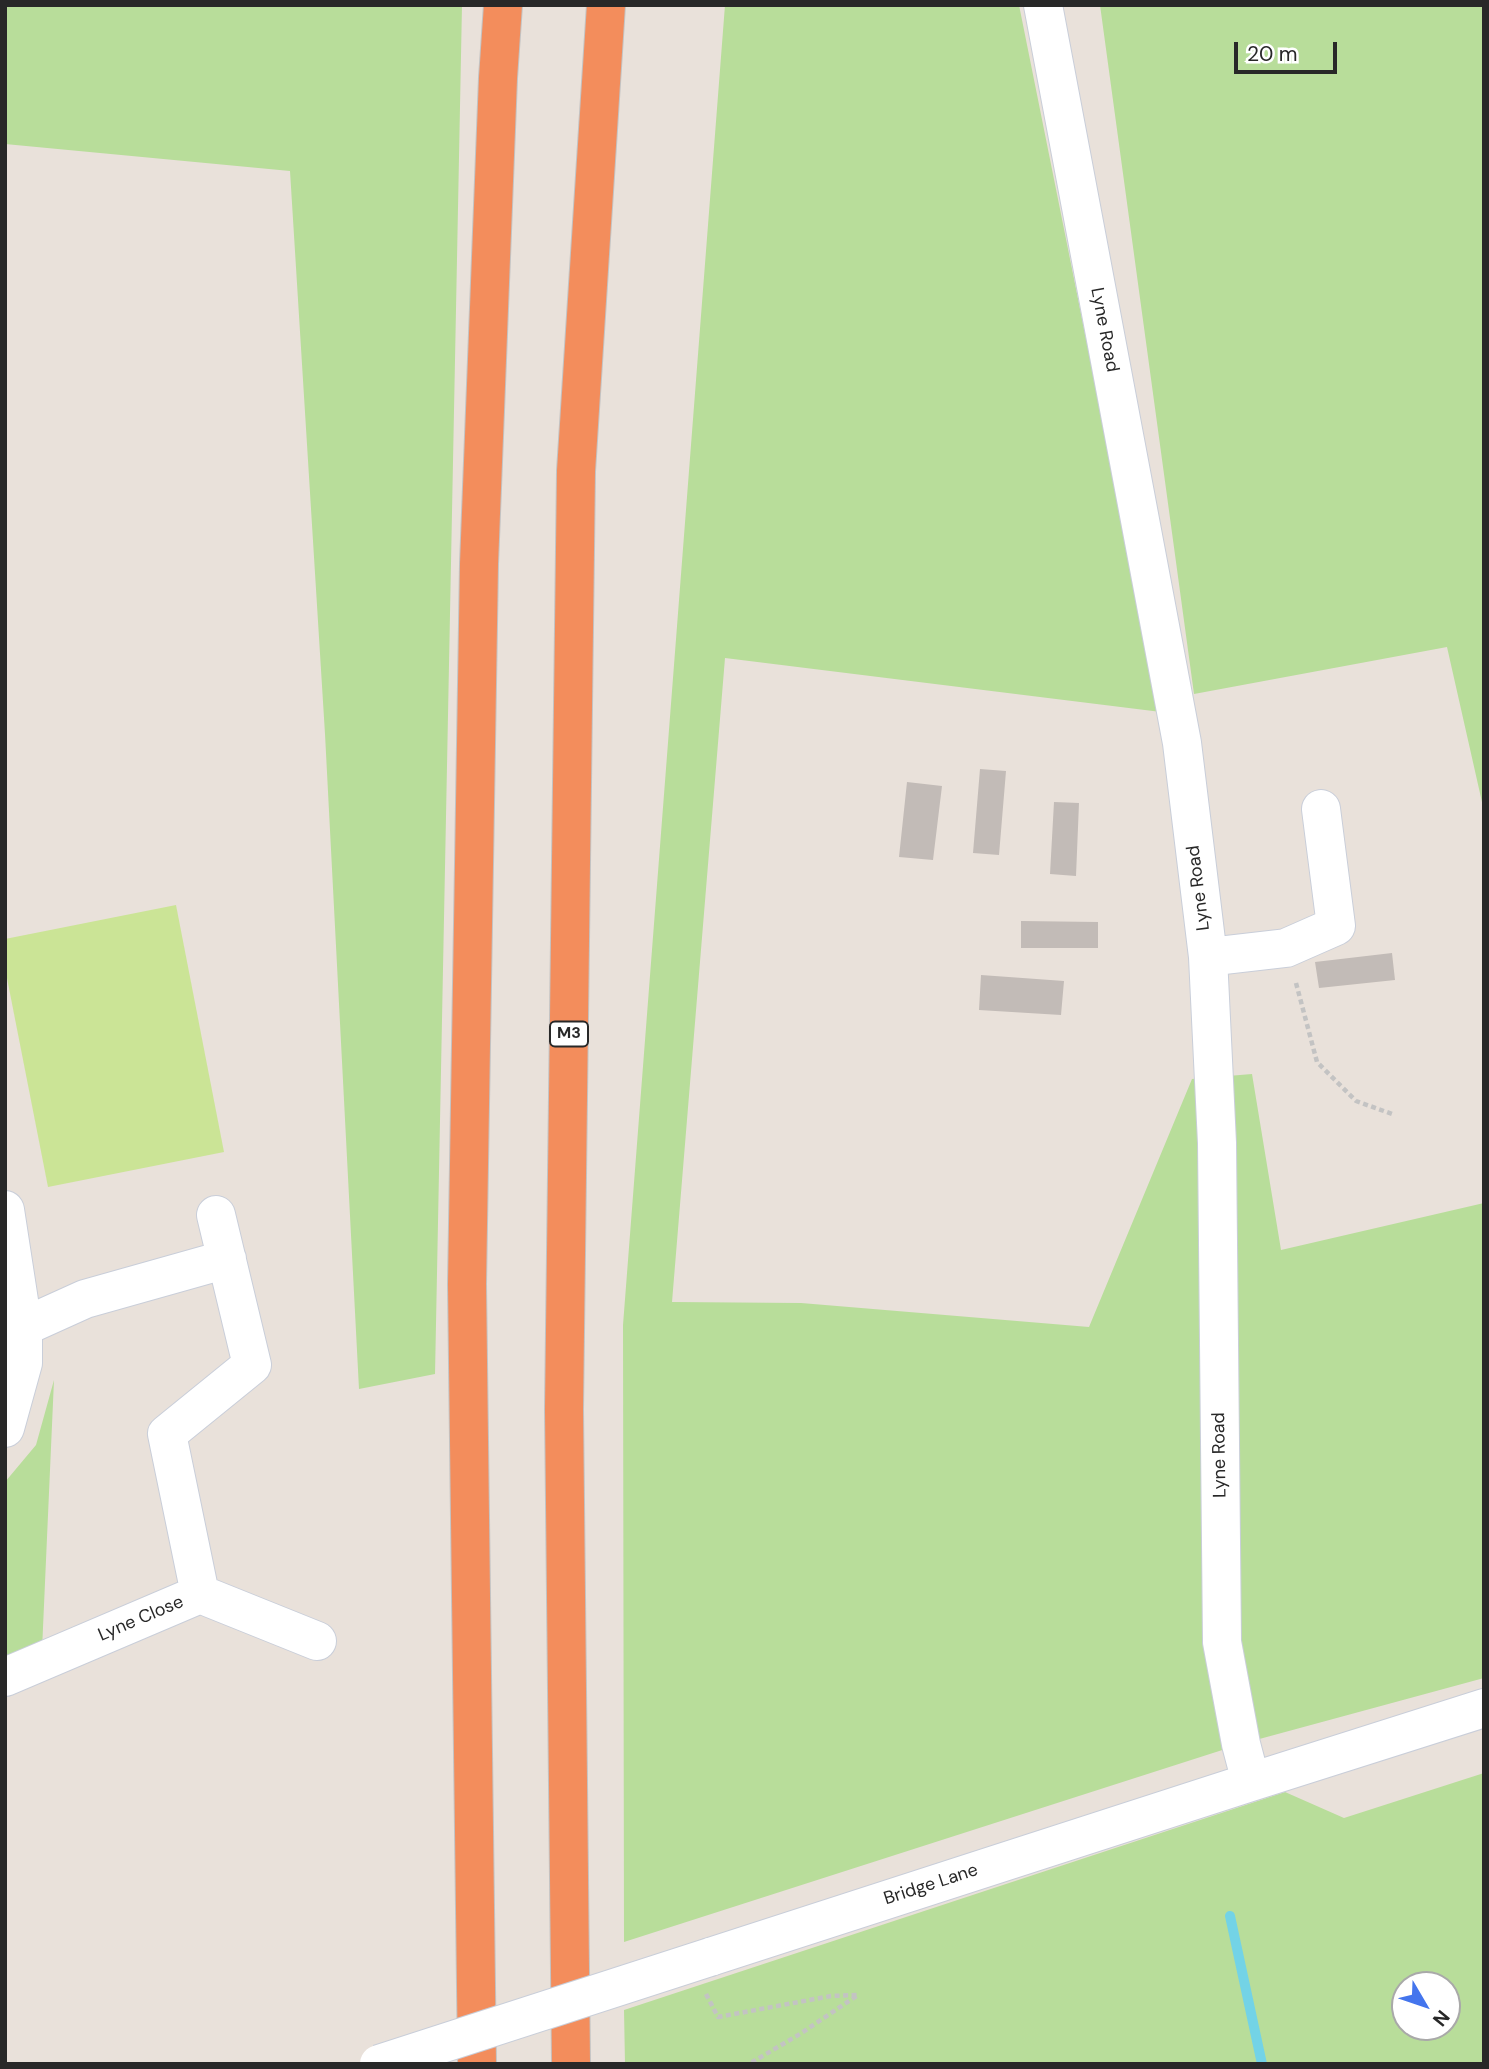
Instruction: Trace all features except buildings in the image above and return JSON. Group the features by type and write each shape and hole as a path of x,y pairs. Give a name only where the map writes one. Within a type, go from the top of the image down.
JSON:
{"highway":[{"path":"477,2064 467,1284 479,565 503,5"},
{"name":"M3","path":"571,2064 564,1409 576,471 606,5"}],"street":[{"name":"Lyne Road","path":"1043,5 1182,743 1208,957 1217,1143 1222,1642 1251,1782"},
{"path":"1208,957 1286,948 1336,926 1321,809"},
{"path":"5,1210 23,1327 23,1363 5,1428"},
{"path":"200,1594 167,1434 252,1365 216,1215"},
{"path":"23,1327 85,1299 227,1259"},
{"name":"Lyne Close","path":"5,1677 200,1594 317,1641"},
{"name":"Bridge Lane","path":"379,2064 1484,1709"}],"path":[{"path":"1286,948 1317,1062 1356,1101 1395,1115"},
{"path":"700,1961 718,2017 831,1996 858,1995 749,2064"}],"green space":[{"path":"5,5 462,5 435,1374 359,1389 325,734 290,171 5,144"},
{"path":"725,5 1019,5 1161,712 725,658 672,1302 801,1303 1089,1327 1192,1079 1252,1074 1281,1250 1484,1203 1484,1678 1241,1744 624,1942 623,1325"},
{"path":"1100,5 1484,5 1484,811 1447,647 1194,694"},
{"path":"176,905 224,1152 48,1187 5,968 5,939"},
{"path":"54,1380 42,1650 5,1660 5,1482 36,1445"},
{"path":"1484,1773 1484,2064 625,2064 624,2010 1285,1792 1344,1818"}],"waterway":[{"path":"1230,1916 1262,2064"}]}
